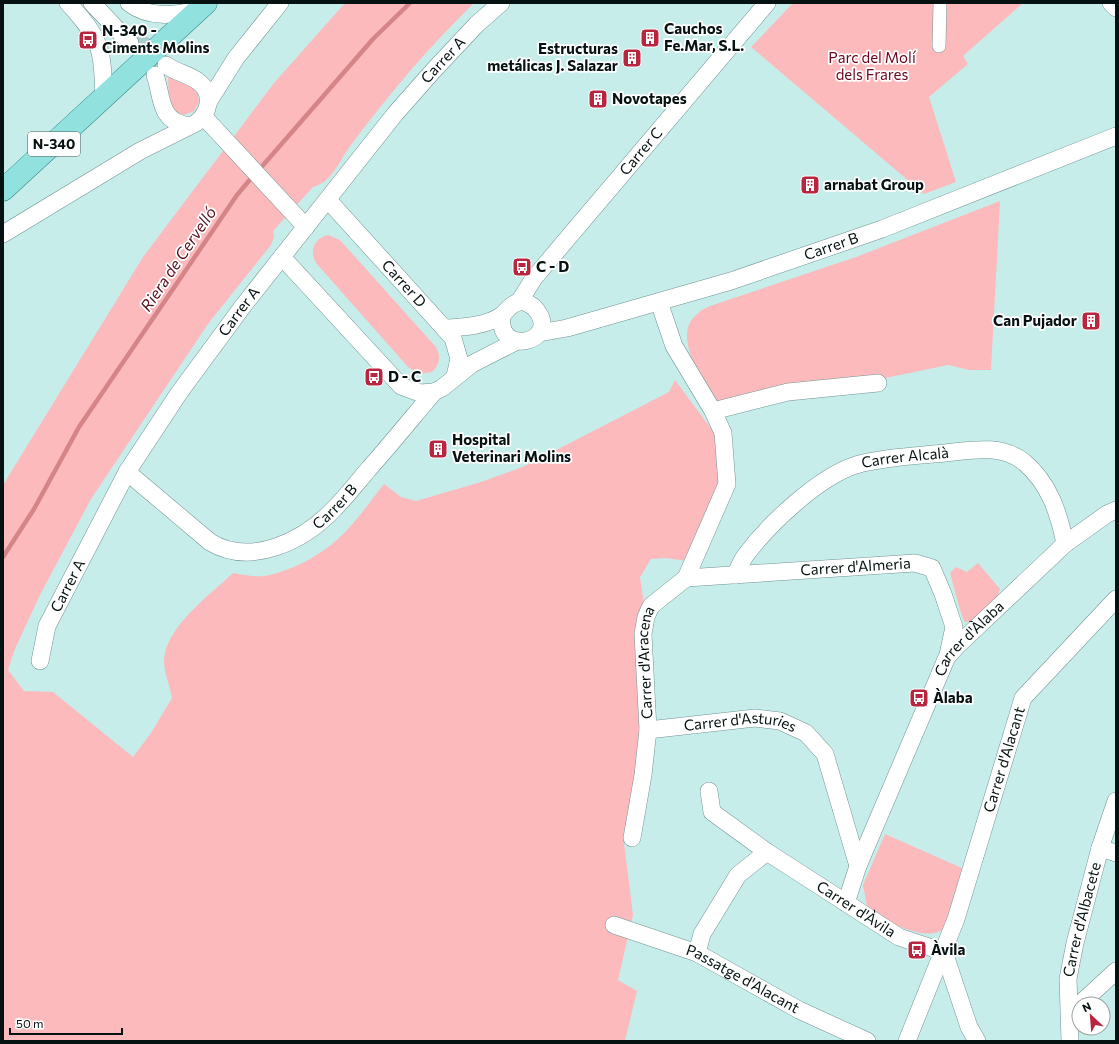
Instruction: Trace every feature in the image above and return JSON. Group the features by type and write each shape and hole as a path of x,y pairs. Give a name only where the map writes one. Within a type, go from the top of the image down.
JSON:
{"main road":[{"name":"N-340","path":"3,190 202,6"}],"street":[{"path":"68,3 87,23 100,46 104,97"},
{"path":"92,3 133,40 104,3"},
{"path":"129,3 136,9 157,14 175,15 202,6"},
{"path":"3,234 140,151 204,117 209,101 236,58 280,3"},
{"name":"Carrer A","path":"40,661 47,626 127,472 179,393 282,257 301,221 328,200 432,72 477,24 500,3"},
{"name":"Carrer C","path":"520,302 534,278 767,3"},
{"path":"939,46 940,3"},
{"path":"1111,3 1116,8"},
{"path":"188,126 173,121 166,114 162,105 160,70 200,83 206,90 209,101"},
{"path":"204,117 301,221"},
{"name":"Carrer B","path":"127,472 219,548 246,552 266,550 284,544 302,535 333,510 434,392 442,388 455,376 478,360 517,341 525,342 533,339 540,333 567,328 731,281 882,229 1116,136"},
{"name":"Carrer D","path":"328,200 446,328 453,338 458,353 458,366 455,376"},
{"path":"282,257 401,386 420,393 434,392"},
{"path":"446,328 479,324 502,314 511,305 520,302 530,304 537,310 541,318 542,326 540,333"},
{"name":"Carrer d'Aracena","path":"632,838 643,776 648,730 643,634 646,617 651,606 686,578 727,484 723,433 713,411 674,346 658,302"},
{"path":"502,314 501,323 504,331 509,337 517,341"},
{"path":"713,411 788,392 878,383"},
{"name":"Carrer Alcalà","path":"736,575 744,558 772,524 804,497 836,474 855,466 877,460 978,449 1001,450 1023,462 1043,484 1054,503 1065,544"},
{"name":"Carrer d'Àlaba","path":"846,903 858,866 947,657 962,631 1065,544 1107,514 1116,510"},
{"name":"Carrer d'Almeria","path":"686,578 915,563 932,568 962,631"},
{"name":"Carrer d'Alacant","path":"907,1041 956,919 1023,698 1116,599"},
{"name":"Carrer d'Asturies","path":"648,730 755,718 780,721 806,733 825,754 858,866"},
{"name":"Carrer d'Àvila","path":"709,792 712,812 767,852 899,937 944,952"},
{"name":"Carrer d'Albacete","path":"1073,996 1068,979 1075,943 1108,850 1116,801"},
{"path":"697,953 702,934 738,875 767,852"},
{"name":"Passatge d'Alacant","path":"614,925 697,953 799,1010 868,1041"},
{"path":"944,952 970,1027 977,1041"},
{"path":"1088,996 1116,971"}],"green space":[{"path":"345,3 474,3 425,54 394,90 351,145 330,176 320,185 313,187 273,231 274,237 271,245 208,324 91,499 40,595 14,651 8,670 24,691 53,692 133,757 151,733 172,698 164,661 166,648 172,636 190,612 233,573 252,576 265,576 294,567 310,559 332,544 346,531 360,516 384,484 401,497 416,501 481,482 525,466 669,392 675,380 715,434 719,481 687,561 666,558 651,559 640,577 644,605 644,726 624,843 633,915 618,980 637,991 625,1041 3,1041 3,485 143,257 274,83"},
{"name":"Parc del Molí dels Frares","path":"793,3 1023,3 963,56 968,64 929,97 956,182 924,194 751,47"},
{"path":"168,77 194,88 198,95 199,102 194,111 184,115 178,113 174,109 170,100"},
{"path":"1000,201 991,370 969,370 948,365 871,381 722,403 715,399 707,390 691,357 687,341 689,324 702,310 856,257"},
{"path":"328,235 340,240 436,347 439,354 439,360 437,366 432,372 419,374 408,367 316,263 313,254 314,246 319,239"},
{"path":"978,563 1000,589 997,598 971,621 965,622 959,607 950,573 956,567 967,572"},
{"path":"885,834 964,869 946,926 939,932 930,934 909,930 870,912 867,906 863,885"}],"waterway":[{"name":"Riera de Cervelló","path":"258,171 373,39 410,3"},
{"name":"Riera de Cervelló","path":"3,557 34,509 79,427 237,195 253,176"}],"tunnel":[{"path":"136,38 161,61"}],"place":[{"name":"Cauchos Fe.Mar, S.L.","path":"650,38"},
{"name":"N-340 - Ciments Molins","path":"88,40"},
{"name":"Estructuras metálicas J. Salazar","path":"632,58"},
{"name":"Novotapes","path":"598,99"},
{"name":"arnabat Group","path":"810,185"},
{"name":"C - D","path":"522,267"},
{"name":"Can Pujador","path":"1091,321"},
{"name":"D - C","path":"374,377"},
{"name":"Hospital Veterinari Molins","path":"438,449"},
{"name":"Àlaba","path":"919,698"},
{"name":"Àvila","path":"917,950"}]}
